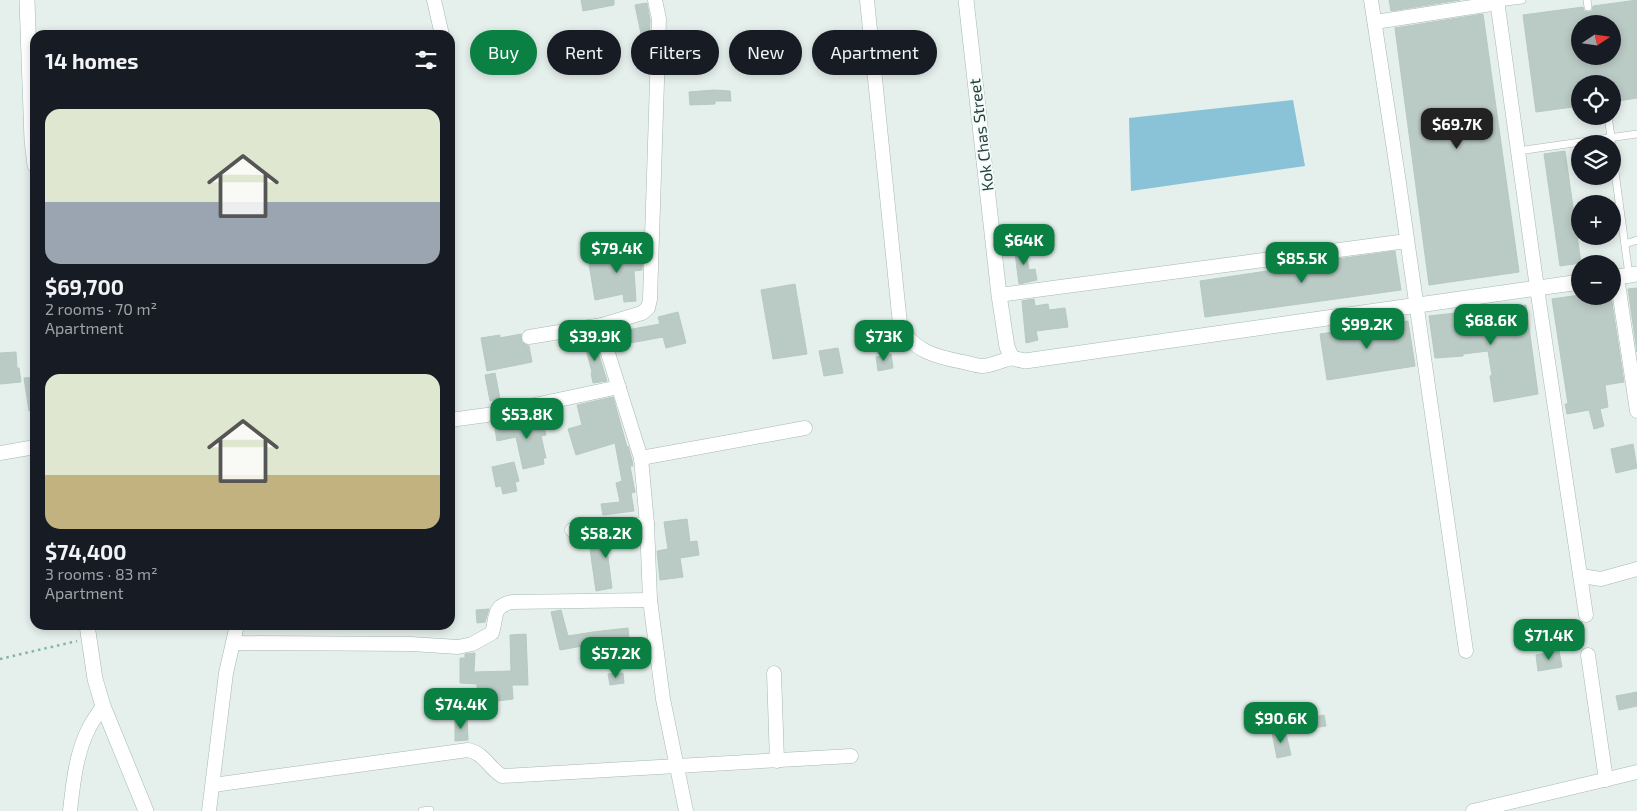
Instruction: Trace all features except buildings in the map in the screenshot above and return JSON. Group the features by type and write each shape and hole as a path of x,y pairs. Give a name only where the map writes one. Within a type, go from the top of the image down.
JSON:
{"street":[{"path":"27,0 30,84"},
{"path":"434,0 441,30"},
{"path":"529,337 602,325 642,313 648,308 650,298 659,19 656,0"},
{"path":"867,0 900,324 903,332 922,351 945,359 983,366 1012,358 1025,360 1044,358 1305,323 1416,304 1571,283"},
{"name":"Kok Chas Street","path":"966,0 999,295 1007,347 1012,358"},
{"path":"1371,0 1466,652"},
{"path":"1375,22 1498,2 1537,288 1586,615"},
{"path":"999,295 1407,241"},
{"path":"1624,276 1637,411"},
{"path":"602,325 602,334 641,458 647,524 650,600 663,699 686,811"},
{"path":"455,419 487,416 619,386"},
{"path":"641,458 804,428"},
{"path":"0,453 30,448"},
{"path":"572,530 647,524"},
{"path":"1581,576 1601,579 1637,569"},
{"path":"233,643 411,644 458,647 472,644 492,632 498,609 504,604 512,602 650,600"},
{"path":"210,811 226,673 237,630"},
{"path":"88,632 95,679 103,706 130,776 146,811"},
{"path":"1588,655 1606,780"},
{"path":"774,673 777,760"},
{"path":"70,811 73,784 82,748 88,729 103,706"},
{"path":"213,785 468,750 476,752 485,759 495,772 502,776 851,756"},
{"path":"1473,811 1637,772"}],"lane":[{"path":"1498,2 1522,0"},
{"path":"1621,138 1637,134"},
{"path":"1518,151 1571,145"},
{"path":"1617,185 1625,244 1624,276"},
{"path":"1625,244 1637,240"},
{"path":"422,811 430,810"}],"path":[{"path":"0,659 88,632"}],"water":[{"path":"1293,100 1305,166 1131,191 1129,118"}]}
